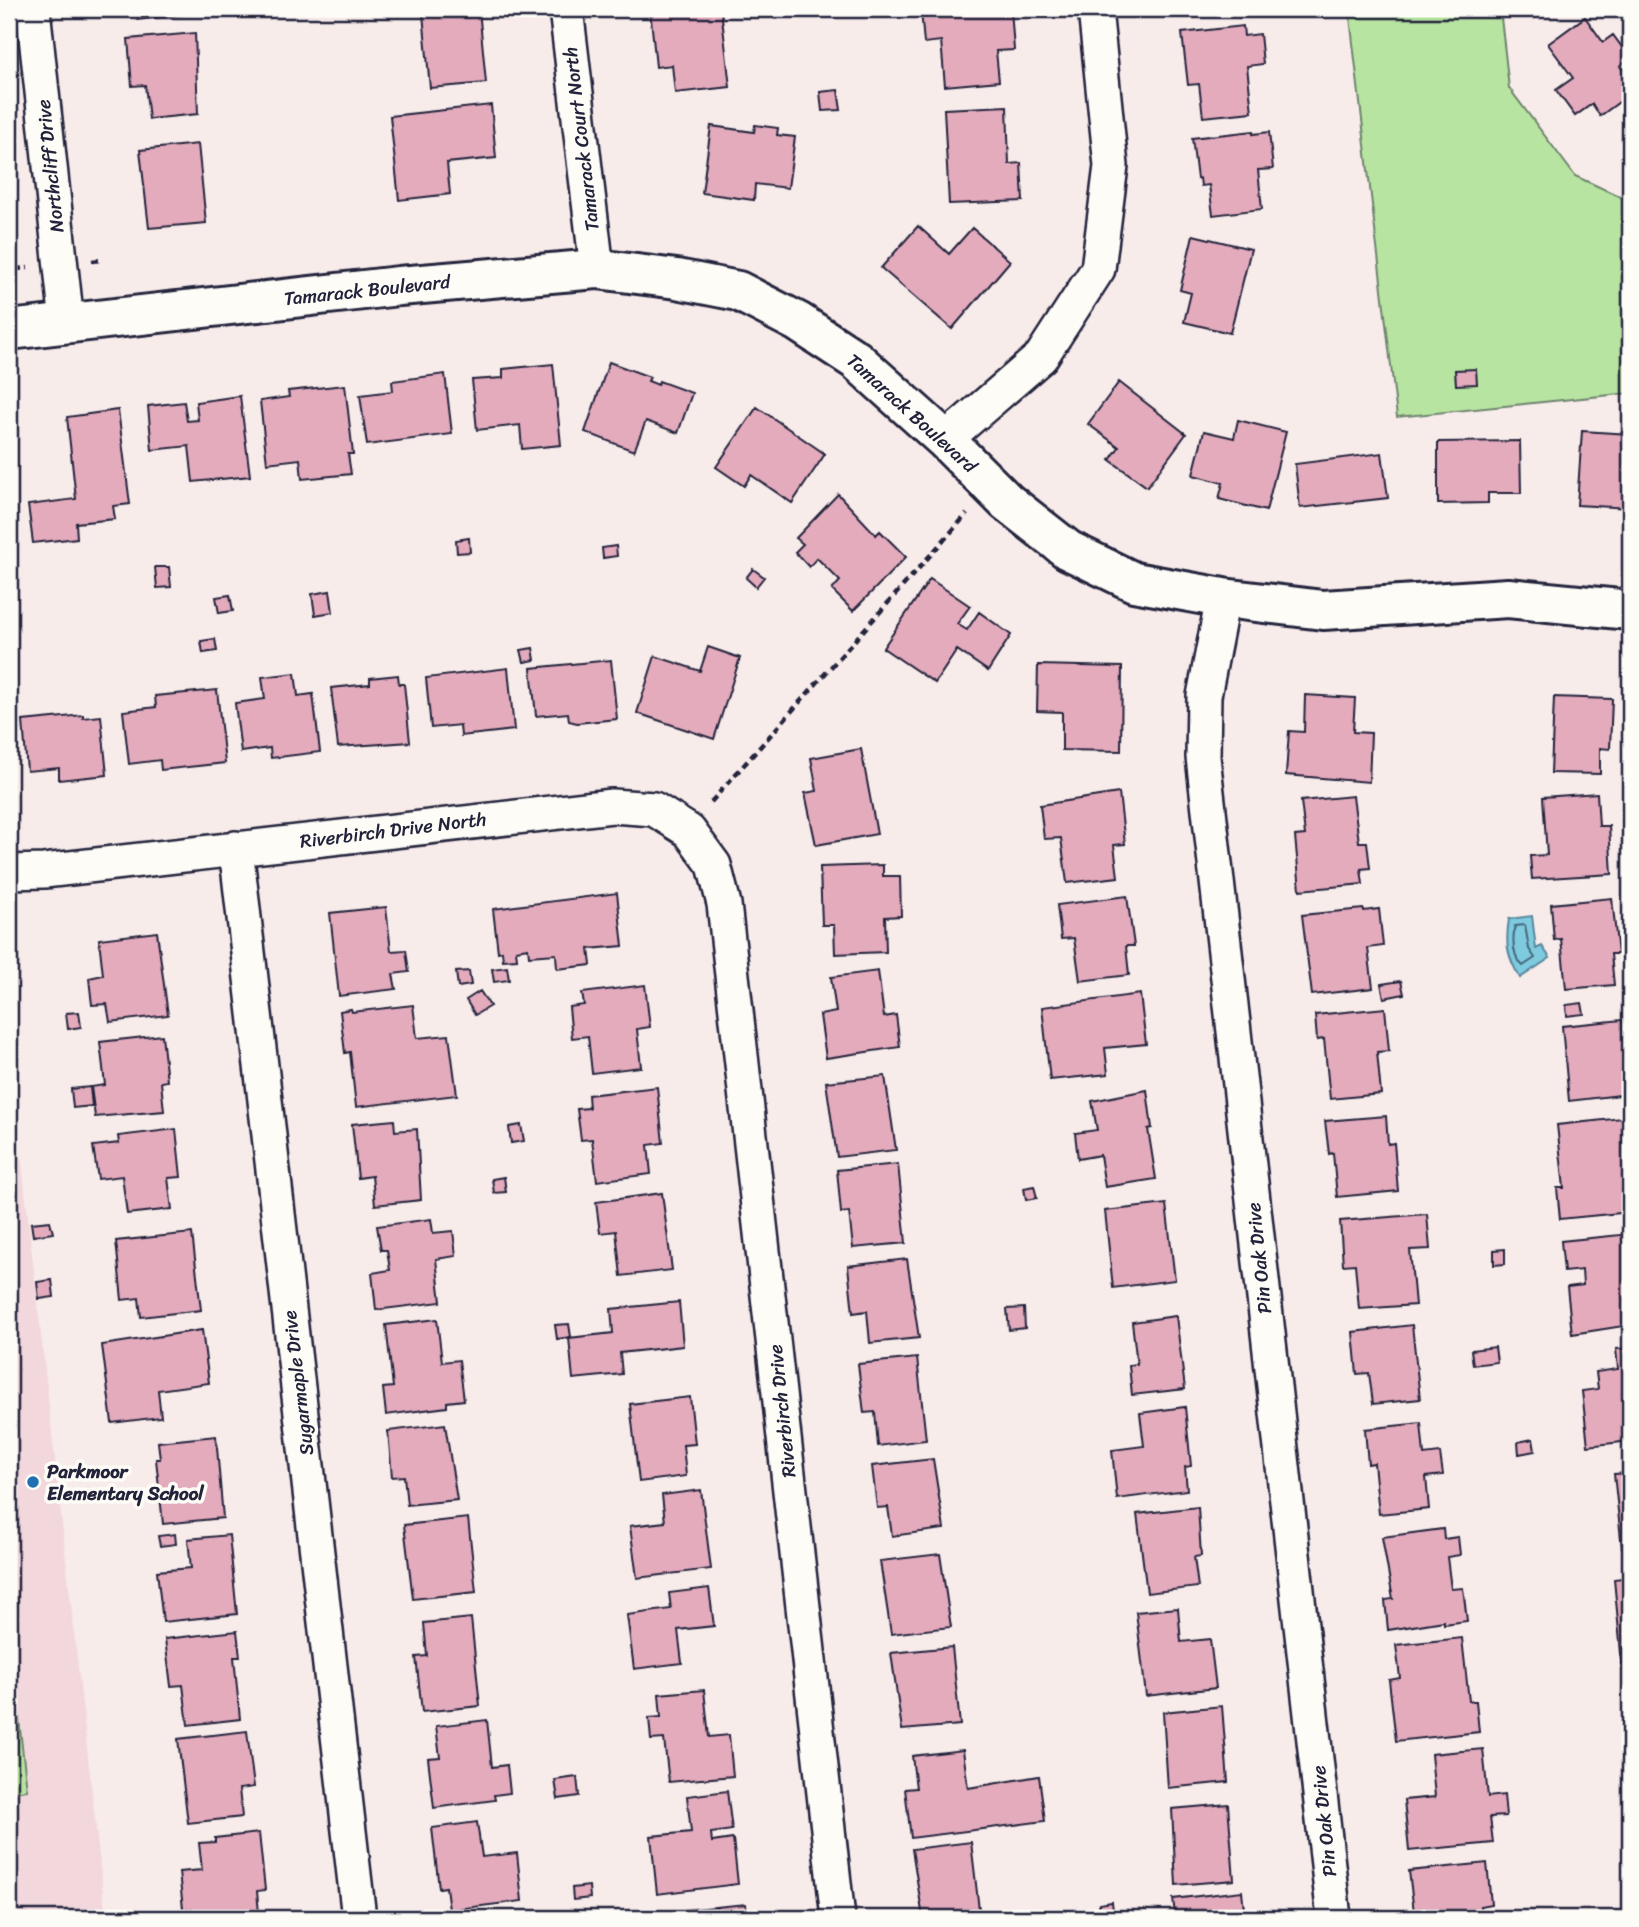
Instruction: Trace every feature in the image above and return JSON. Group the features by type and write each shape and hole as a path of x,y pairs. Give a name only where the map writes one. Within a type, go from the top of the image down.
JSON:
{"street":[{"name":"Northcliff Drive","path":"33,9 67,323"},
{"name":"Tamarack Court North","path":"566,9 597,270"},
{"path":"945,440 1041,357 1098,270 1111,166 1095,9"},
{"name":"Tamarack Boulevard","path":"9,330 398,286 597,270 738,291 798,322 856,360 945,440 1007,502 1068,550 1134,582 1223,598 1322,610 1508,598 1630,610"},
{"name":"Pin Oak Drive","path":"1223,598 1204,696 1203,757 1334,1918"},
{"name":"Riverbirch Drive North","path":"9,872 44,871 612,806 654,809 689,831 714,865 724,904"},
{"name":"Sugarmaple Drive","path":"236,848 359,1918"},
{"name":"Riverbirch Drive","path":"724,904 838,1918"}],"path":[{"path":"710,803 961,521"}],"shaded area":[{"name":"Parkmoor Elementary School","path":"9,1046 106,1918 9,1918"}],"green space":[{"path":"1349,9 1500,9 1509,88 1575,176 1630,201 1630,393 1397,417"},
{"path":"9,1632 27,1790 9,1792"}],"water":[{"path":"1532,916 1536,949 1542,946 1550,958 1520,978 1508,950 1509,919"}],"building":[{"path":"137,9 187,9 188,14 138,20"},
{"path":"479,9 486,83 430,88 423,14"},
{"path":"650,9 721,9 730,87 675,93 672,65 656,67"},
{"path":"1011,9 1014,50 996,51 999,81 945,86 941,41 924,43 921,11"},
{"path":"1585,17 1603,42 1613,35 1630,58 1620,66 1630,80 1630,94 1600,116 1592,104 1575,116 1556,90 1573,78 1548,44"},
{"path":"1243,26 1244,36 1260,34 1263,64 1247,66 1252,112 1203,117 1199,84 1188,85 1182,33"},
{"path":"195,33 198,114 149,119 145,85 132,86 128,39"},
{"path":"838,90 841,110 822,111 820,92"},
{"path":"491,105 496,158 447,163 450,194 399,200 390,116"},
{"path":"1007,106 1009,164 1021,163 1023,201 949,204 944,109"},
{"path":"755,125 778,128 777,135 795,137 788,188 755,184 754,200 702,193 711,126 754,132"},
{"path":"1253,131 1253,134 1269,132 1273,169 1258,170 1262,209 1213,215 1209,185 1201,186 1200,178 1197,179 1192,138"},
{"path":"198,144 206,223 149,228 140,150"},
{"path":"918,226 949,254 972,228 1010,261 952,329 881,268"},
{"path":"1193,235 1251,249 1230,333 1184,322 1191,293 1180,290"},
{"path":"609,362 650,377 648,381 658,385 659,381 692,393 678,433 646,421 634,451 585,432"},
{"path":"553,364 561,445 522,449 520,425 477,430 472,380 503,378 503,369"},
{"path":"1476,369 1477,384 1456,385 1455,370"},
{"path":"445,374 452,434 367,445 360,395 393,391 392,381"},
{"path":"1119,382 1186,434 1147,487 1110,460 1119,447 1088,424"},
{"path":"345,385 353,454 348,454 351,474 302,479 300,459 267,463 260,401 289,397 288,391"},
{"path":"240,396 250,476 193,482 189,446 152,450 148,406 184,402 187,421 198,420 196,402"},
{"path":"757,407 825,454 792,503 751,475 744,486 716,467"},
{"path":"118,410 130,504 113,506 115,519 76,523 77,538 33,543 28,505 76,499 67,417"},
{"path":"1238,420 1286,432 1266,511 1219,499 1223,483 1193,475 1204,431 1234,438"},
{"path":"1582,431 1630,434 1630,508 1577,505"},
{"path":"1520,441 1521,493 1488,493 1488,503 1438,504 1438,442"},
{"path":"1382,453 1388,498 1300,508 1295,464"},
{"path":"838,494 876,535 880,531 906,557 853,611 832,590 840,581 817,558 809,567 795,552 803,544 796,538"},
{"path":"469,538 470,552 457,553 456,540"},
{"path":"616,546 617,556 603,558 602,548"},
{"path":"155,567 169,567 171,587 157,588"},
{"path":"753,569 764,577 756,587 746,578"},
{"path":"930,579 970,606 957,624 967,630 979,612 1011,635 988,671 957,650 935,683 883,648"},
{"path":"330,591 333,612 315,615 312,594"},
{"path":"230,595 233,611 219,613 216,597"},
{"path":"215,639 217,651 203,653 201,641"},
{"path":"708,647 740,658 714,739 637,713 655,656 700,671"},
{"path":"533,648 535,660 524,662 521,650"},
{"path":"611,660 617,719 577,723 569,721 568,713 536,716 531,668"},
{"path":"1038,665 1122,667 1121,751 1062,750 1062,712 1037,711"},
{"path":"508,668 514,730 461,736 460,725 431,728 426,678"},
{"path":"295,673 298,696 313,694 320,752 271,758 270,748 241,752 235,703 265,699 262,677"},
{"path":"398,675 399,684 404,684 410,742 338,747 331,688 370,684 370,678"},
{"path":"217,690 225,763 161,770 160,760 129,764 123,711 156,707 155,696"},
{"path":"1305,695 1355,698 1353,732 1371,733 1369,782 1286,775 1289,731 1304,732"},
{"path":"1554,697 1612,699 1610,749 1600,748 1600,774 1551,773"},
{"path":"83,715 83,718 101,716 107,775 59,780 59,768 27,771 23,721"},
{"path":"861,749 877,834 816,845 805,793 817,791 811,758"},
{"path":"1119,793 1125,844 1114,845 1118,877 1067,883 1061,838 1044,839 1040,805"},
{"path":"1597,793 1599,826 1609,826 1612,874 1532,879 1530,856 1547,855 1543,797"},
{"path":"1353,796 1359,842 1367,842 1370,868 1361,869 1363,884 1300,890 1295,836 1305,835 1301,801"},
{"path":"883,865 883,876 900,876 901,916 885,917 886,952 835,954 834,925 822,925 820,867"},
{"path":"617,893 623,946 589,949 591,965 557,969 556,954 529,956 528,948 516,950 517,959 503,960 502,951 498,952 493,909"},
{"path":"1127,896 1134,946 1126,946 1129,975 1080,981 1074,938 1061,939 1057,905"},
{"path":"1612,898 1618,954 1611,954 1614,985 1566,989 1561,939 1554,940 1551,904"},
{"path":"386,907 391,951 406,950 409,972 393,974 396,989 339,996 330,913"},
{"path":"1379,909 1383,946 1368,948 1373,988 1312,995 1302,915"},
{"path":"157,932 168,1015 110,1022 107,1004 92,1005 89,978 103,975 99,939"},
{"path":"507,967 509,980 494,982 492,969"},
{"path":"469,971 471,985 458,987 456,972"},
{"path":"878,971 884,1017 896,1015 900,1047 826,1058 820,1015 836,1012 831,977"},
{"path":"1401,981 1404,994 1384,998 1381,984"},
{"path":"645,985 650,1027 637,1029 641,1067 592,1073 588,1036 572,1038 569,1007 584,1005 582,993"},
{"path":"480,991 490,1006 475,1015 466,1000"},
{"path":"1140,994 1146,1044 1105,1048 1108,1074 1050,1080 1042,1007"},
{"path":"1582,1003 1584,1014 1567,1016 1566,1005"},
{"path":"413,1005 417,1038 449,1035 457,1095 356,1107 350,1052 345,1053 340,1011"},
{"path":"1385,1008 1389,1051 1377,1052 1381,1094 1330,1099 1324,1039 1317,1040 1315,1015"},
{"path":"79,1012 81,1027 68,1029 66,1013"},
{"path":"1622,1020 1629,1094 1569,1101 1562,1026"},
{"path":"162,1035 167,1081 161,1082 164,1111 95,1117 91,1087 105,1085 100,1042"},
{"path":"885,1076 896,1150 837,1157 826,1082"},
{"path":"90,1087 92,1106 73,1108 71,1089"},
{"path":"657,1087 663,1143 648,1145 651,1174 597,1181 592,1139 581,1140 577,1109 589,1108 588,1095"},
{"path":"1147,1090 1152,1128 1148,1129 1156,1179 1105,1187 1100,1155 1078,1159 1075,1133 1097,1130 1092,1101"},
{"path":"1386,1116 1388,1144 1394,1143 1398,1191 1337,1197 1333,1153 1329,1154 1325,1121"},
{"path":"1622,1118 1626,1150 1630,1150 1630,1212 1560,1219 1557,1188 1564,1188 1557,1125"},
{"path":"394,1120 395,1131 417,1129 421,1200 375,1205 372,1176 358,1178 352,1124"},
{"path":"521,1125 524,1141 511,1143 509,1127"},
{"path":"176,1129 181,1177 168,1178 172,1209 127,1214 122,1176 98,1179 93,1146 119,1143 118,1136"},
{"path":"898,1164 906,1243 853,1248 849,1212 841,1213 837,1170"},
{"path":"504,1177 506,1192 494,1193 492,1179"},
{"path":"1034,1186 1037,1198 1026,1200 1024,1188"},
{"path":"662,1193 672,1270 621,1276 616,1231 600,1233 596,1202"},
{"path":"1166,1204 1175,1280 1113,1288 1105,1211"},
{"path":"1427,1214 1430,1249 1410,1250 1415,1305 1359,1309 1355,1264 1343,1265 1340,1221"},
{"path":"431,1219 433,1233 453,1231 456,1256 436,1259 441,1302 376,1310 372,1273 390,1270 387,1250 381,1250 377,1226"},
{"path":"50,1221 53,1233 33,1236 31,1223"},
{"path":"192,1233 201,1310 141,1317 139,1298 122,1300 116,1241"},
{"path":"1630,1234 1630,1325 1572,1334 1567,1287 1583,1285 1582,1270 1564,1272 1561,1241"},
{"path":"1505,1249 1505,1264 1494,1265 1494,1250"},
{"path":"907,1259 919,1338 870,1343 867,1311 853,1313 848,1266"},
{"path":"52,1280 54,1297 39,1299 37,1282"},
{"path":"679,1302 683,1346 620,1353 622,1374 573,1379 569,1338 613,1333 611,1309"},
{"path":"1024,1308 1025,1328 1009,1330 1007,1309"},
{"path":"1176,1316 1185,1389 1132,1395 1129,1365 1137,1364 1132,1322"},
{"path":"437,1319 442,1362 459,1360 464,1400 447,1402 447,1407 386,1415 383,1388 393,1387 386,1325"},
{"path":"569,1324 571,1337 557,1339 555,1325"},
{"path":"1412,1325 1420,1399 1373,1404 1369,1373 1357,1374 1353,1332"},
{"path":"202,1330 209,1383 158,1390 161,1417 112,1423 102,1345"},
{"path":"1495,1347 1497,1362 1473,1365 1471,1350"},
{"path":"1630,1348 1630,1441 1588,1446 1582,1391 1598,1389 1596,1372 1618,1369 1616,1349"},
{"path":"917,1358 926,1440 878,1446 875,1412 864,1413 858,1364"},
{"path":"690,1397 695,1444 683,1445 686,1476 639,1482 630,1404"},
{"path":"1185,1407 1191,1466 1185,1467 1187,1490 1117,1499 1112,1450 1144,1446 1140,1413"},
{"path":"1421,1423 1424,1455 1440,1453 1443,1475 1426,1477 1429,1509 1379,1514 1374,1463 1368,1464 1365,1429"},
{"path":"445,1424 457,1500 407,1505 404,1476 392,1477 388,1431"},
{"path":"216,1436 223,1518 163,1524 156,1459 160,1459 158,1442"},
{"path":"1533,1439 1535,1451 1519,1454 1518,1442"},
{"path":"933,1459 944,1529 892,1536 888,1507 877,1508 872,1466"},
{"path":"1630,1473 1630,1547 1622,1548 1614,1474"},
{"path":"701,1490 711,1569 637,1578 630,1526 665,1522 662,1495"},
{"path":"1198,1507 1201,1556 1194,1557 1198,1587 1147,1593 1137,1514"},
{"path":"468,1518 476,1592 413,1599 404,1525"},
{"path":"1443,1529 1444,1539 1458,1537 1460,1555 1447,1557 1451,1589 1463,1588 1467,1621 1444,1624 1444,1621 1388,1630 1385,1600 1393,1599 1382,1537"},
{"path":"175,1534 176,1544 160,1546 158,1536"},
{"path":"229,1535 237,1614 163,1622 157,1571 191,1568 188,1539"},
{"path":"940,1554 951,1627 891,1634 880,1561"},
{"path":"1630,1577 1630,1663 1622,1664 1614,1579"},
{"path":"709,1588 714,1626 678,1630 682,1663 634,1669 627,1615 671,1609 669,1593"},
{"path":"1178,1608 1181,1642 1210,1639 1216,1688 1146,1696 1136,1612"},
{"path":"471,1618 480,1706 422,1712 416,1657 427,1656 424,1623"},
{"path":"237,1631 240,1657 234,1657 240,1719 188,1725 183,1685 171,1686 165,1639"},
{"path":"1462,1638 1469,1701 1476,1701 1479,1732 1396,1741 1389,1680 1400,1678 1396,1645"},
{"path":"952,1647 960,1725 902,1730 891,1653"},
{"path":"704,1690 709,1737 729,1735 733,1776 669,1782 664,1739 651,1740 649,1718 661,1717 659,1694"},
{"path":"1222,1706 1228,1782 1168,1788 1163,1712"},
{"path":"487,1720 492,1767 507,1765 510,1793 494,1795 495,1800 434,1808 428,1758 440,1757 436,1726"},
{"path":"247,1731 254,1787 239,1789 242,1817 188,1823 178,1739"},
{"path":"1483,1749 1488,1797 1504,1795 1506,1816 1490,1817 1493,1843 1409,1851 1404,1800 1435,1797 1431,1754"},
{"path":"963,1750 968,1788 1039,1776 1045,1821 911,1838 905,1789 916,1788 912,1756"},
{"path":"577,1777 579,1796 558,1799 555,1780"},
{"path":"727,1791 732,1830 711,1833 712,1842 733,1839 738,1884 657,1894 651,1836 691,1832 687,1796"},
{"path":"1228,1804 1234,1880 1176,1885 1172,1809"},
{"path":"477,1822 482,1857 517,1853 522,1901 449,1910 446,1887 439,1888 432,1828"},
{"path":"259,1833 265,1890 257,1891 259,1913 184,1918 179,1872 202,1870 199,1843 215,1842 215,1838"},
{"path":"971,1842 980,1918 923,1918 912,1849"},
{"path":"1487,1863 1491,1904 1480,1906 1482,1918 1432,1918 1431,1910 1414,1912 1409,1871"},
{"path":"589,1886 590,1898 573,1900 572,1888"},
{"path":"1242,1891 1245,1918 1161,1918 1175,1914 1173,1899"},
{"path":"1112,1902 1114,1918 1101,1918 1099,1904"},
{"path":"746,1904 747,1918 686,1918 685,1910"}],"place":[{"name":"Parkmoor Elementary School","path":"33,1482"}]}
